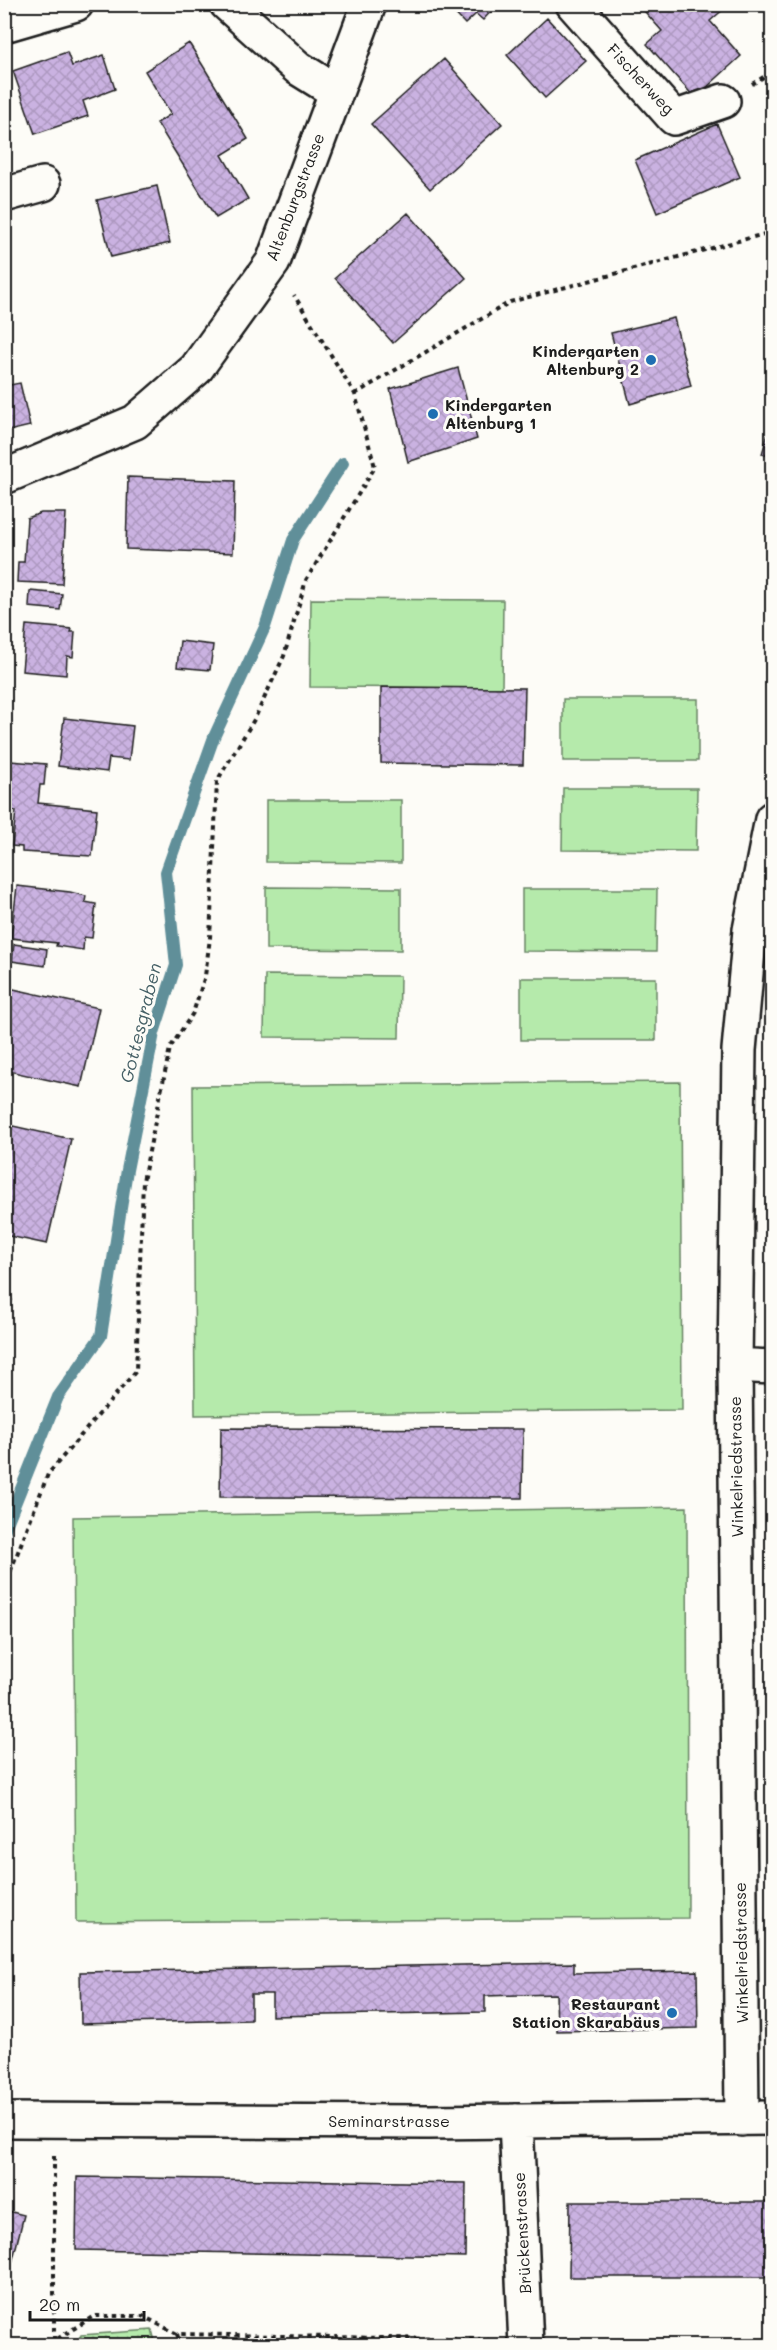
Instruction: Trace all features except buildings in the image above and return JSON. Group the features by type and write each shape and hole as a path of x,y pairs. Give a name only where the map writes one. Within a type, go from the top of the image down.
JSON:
{"street":[{"path":"4,25 76,4"},
{"path":"227,4 298,68 335,91"},
{"name":"Altenburgstrasse","path":"4,477 135,422 196,369 273,262 369,4"},
{"name":"Fischerweg","path":"573,4 674,118 723,101"},
{"path":"4,195 43,184"},
{"name":"Winkelriedstrasse","path":"757,2118 735,1365 738,1050 750,930 772,819"},
{"path":"735,1365 772,1367"},
{"name":"Seminarstrasse","path":"4,2120 516,2121 757,2118"},
{"name":"Brückenstrasse","path":"516,2121 526,2343"}],"path":[{"path":"355,394 510,302 772,232"},
{"path":"4,1588 48,1474 136,1371 143,1180 170,1048 194,1013 205,976 210,938 217,781 255,718 284,656 306,580 375,467 355,394 273,262"},
{"path":"53,2343 54,2150"},
{"path":"53,2343 94,2316 143,2316 177,2334 526,2343"},
{"path":"177,2334 181,2346"}],"green space":[{"path":"311,599 503,600 502,688 310,687"},
{"path":"563,699 698,699 698,761 563,761"},
{"path":"563,788 697,788 696,851 562,850"},
{"path":"266,800 401,800 401,863 266,862"},
{"path":"266,887 401,888 401,950 266,949"},
{"path":"522,889 657,889 656,952 522,951"},
{"path":"265,975 400,976 399,1038 264,1037"},
{"path":"521,978 656,978 656,1040 521,1040"},
{"path":"680,1082 682,1410 195,1415 193,1086"},
{"path":"687,1507 688,1918 76,1922 73,1517"},
{"path":"152,2330 156,2345 75,2345 81,2335"}],"waterway":[{"name":"Gottesgraben","path":"4,1531 58,1397 101,1336 127,1170 154,1033 176,965 166,872 214,737 265,627 293,540 343,463"}],"place":[{"name":"Kindergarten Altenburg 2","path":"651,360"},
{"name":"Kindergarten Altenburg 1","path":"433,414"},
{"name":"Restaurant Station Skarabäus","path":"672,2013"}]}
